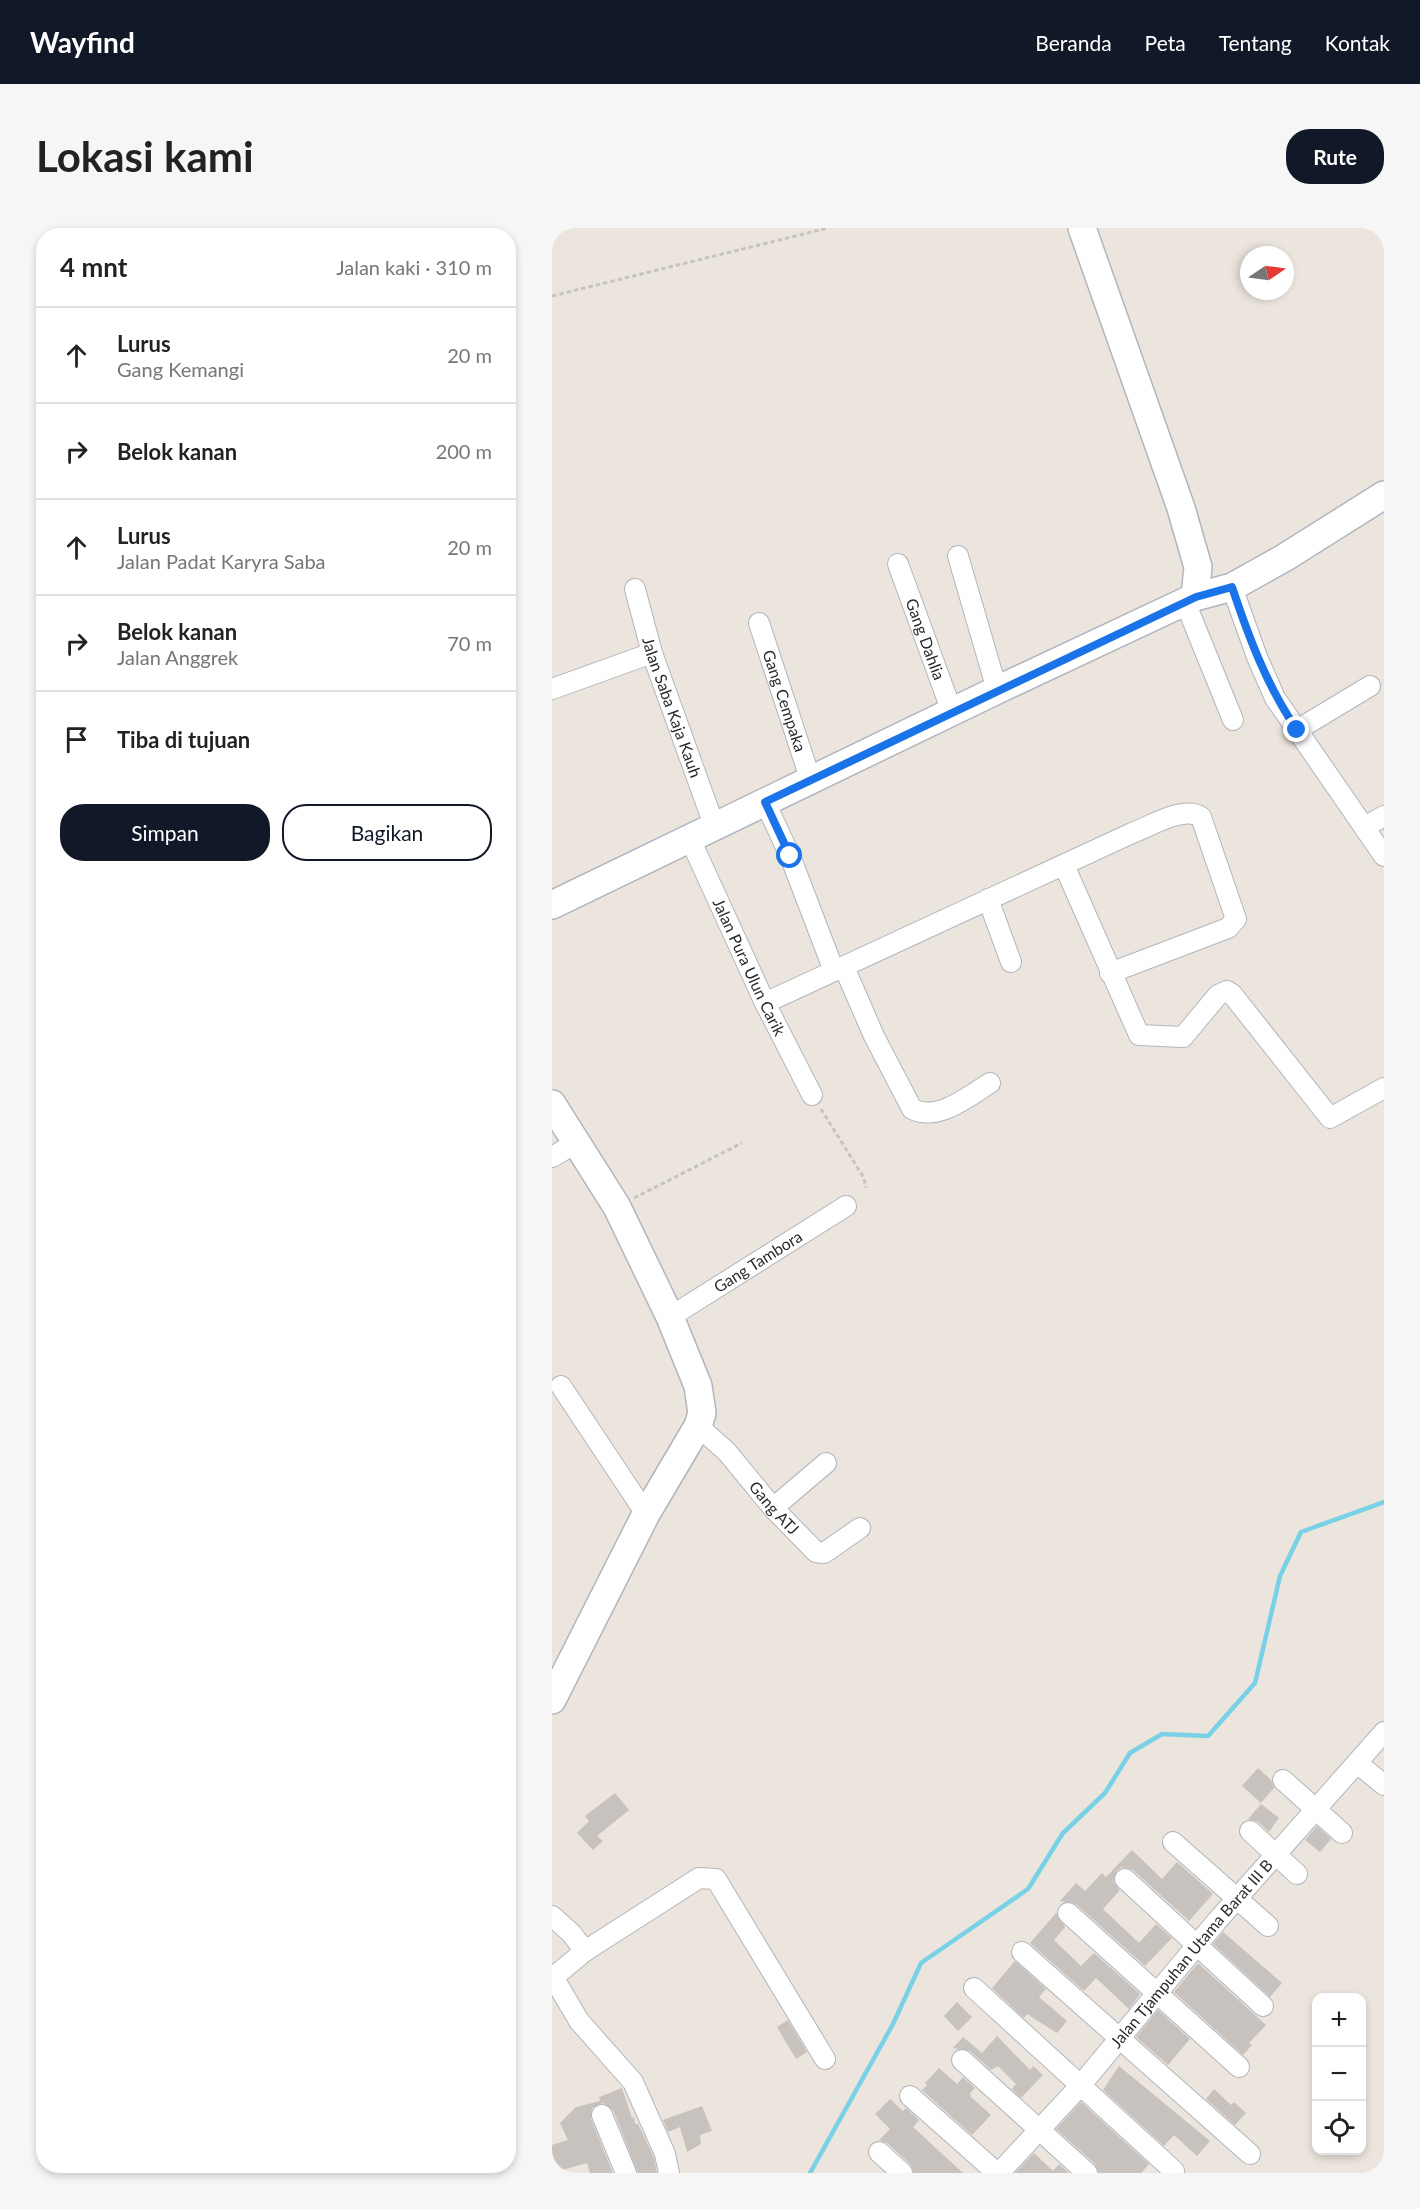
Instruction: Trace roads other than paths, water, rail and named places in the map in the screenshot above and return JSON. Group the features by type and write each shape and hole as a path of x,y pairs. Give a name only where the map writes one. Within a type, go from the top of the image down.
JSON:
{"street":[{"path":"1082,228 1184,518 1198,567 1190,599 1233,720"},
{"path":"552,905 690,839 714,825 811,781 1190,599 1232,587 1284,558 1384,495"},
{"path":"958,556 997,690"},
{"name":"Gang Dahlia","path":"898,564 952,712"},
{"path":"1232,587 1275,698 1384,856"},
{"name":"Jalan Saba Kaja Kauh","path":"635,589 652,653 714,825"},
{"name":"Gang Cempaka","path":"759,622 811,781"},
{"path":"552,689 652,653"},
{"path":"1297,730 1370,686"},
{"path":"765,802 839,969 912,1109 925,1113 936,1112 990,1083"},
{"path":"765,1003 988,899 1179,815 1192,813 1201,817 1236,919 1228,928 1110,973"},
{"path":"1365,827 1384,816"},
{"name":"Jalan Pura Ulun Carik","path":"690,839 765,1003 812,1095"},
{"path":"1064,865 1136,1033 1145,1037 1183,1037 1218,995 1227,991 1232,994 1330,1118 1384,1088"},
{"path":"988,899 1011,962"},
{"path":"552,1104 617,1207 670,1317 698,1386 702,1413 698,1426 642,1508 553,1695"},
{"path":"552,1157 576,1143"},
{"name":"Gang Tambora","path":"670,1317 846,1206"},
{"path":"561,1386 642,1508"},
{"name":"Gang ATJ","path":"698,1426 727,1452 773,1508 818,1553 824,1553 860,1528"},
{"path":"773,1508 826,1463"},
{"name":"Jalan Tjampuhan Utama Barat III B","path":"998,2173 1080,2086 1236,1899 1384,1732"},
{"path":"1357,1763 1384,1785"},
{"path":"1283,1780 1342,1833"},
{"path":"1250,1831 1297,1874"},
{"path":"1173,1842 1268,1926"},
{"path":"669,2173 666,2154 633,2082 579,2021 555,1980 556,1975 585,1951 699,1878 716,1879 825,2059"},
{"path":"1125,1879 1263,2006"},
{"path":"1068,1913 1239,2067"},
{"path":"552,1916 571,1933 585,1951"},
{"path":"1022,1952 1250,2154"},
{"path":"974,1988 1174,2171"},
{"path":"962,2060 1088,2173"},
{"path":"910,2096 998,2173"},
{"path":"602,2115 626,2173"},
{"path":"879,2152 902,2173"}],"waterway":[{"path":"810,2173 893,2024 921,1963 1028,1889 1063,1833 1105,1793 1130,1753 1162,1734 1208,1736 1255,1683 1280,1576 1301,1532 1384,1502"}]}
